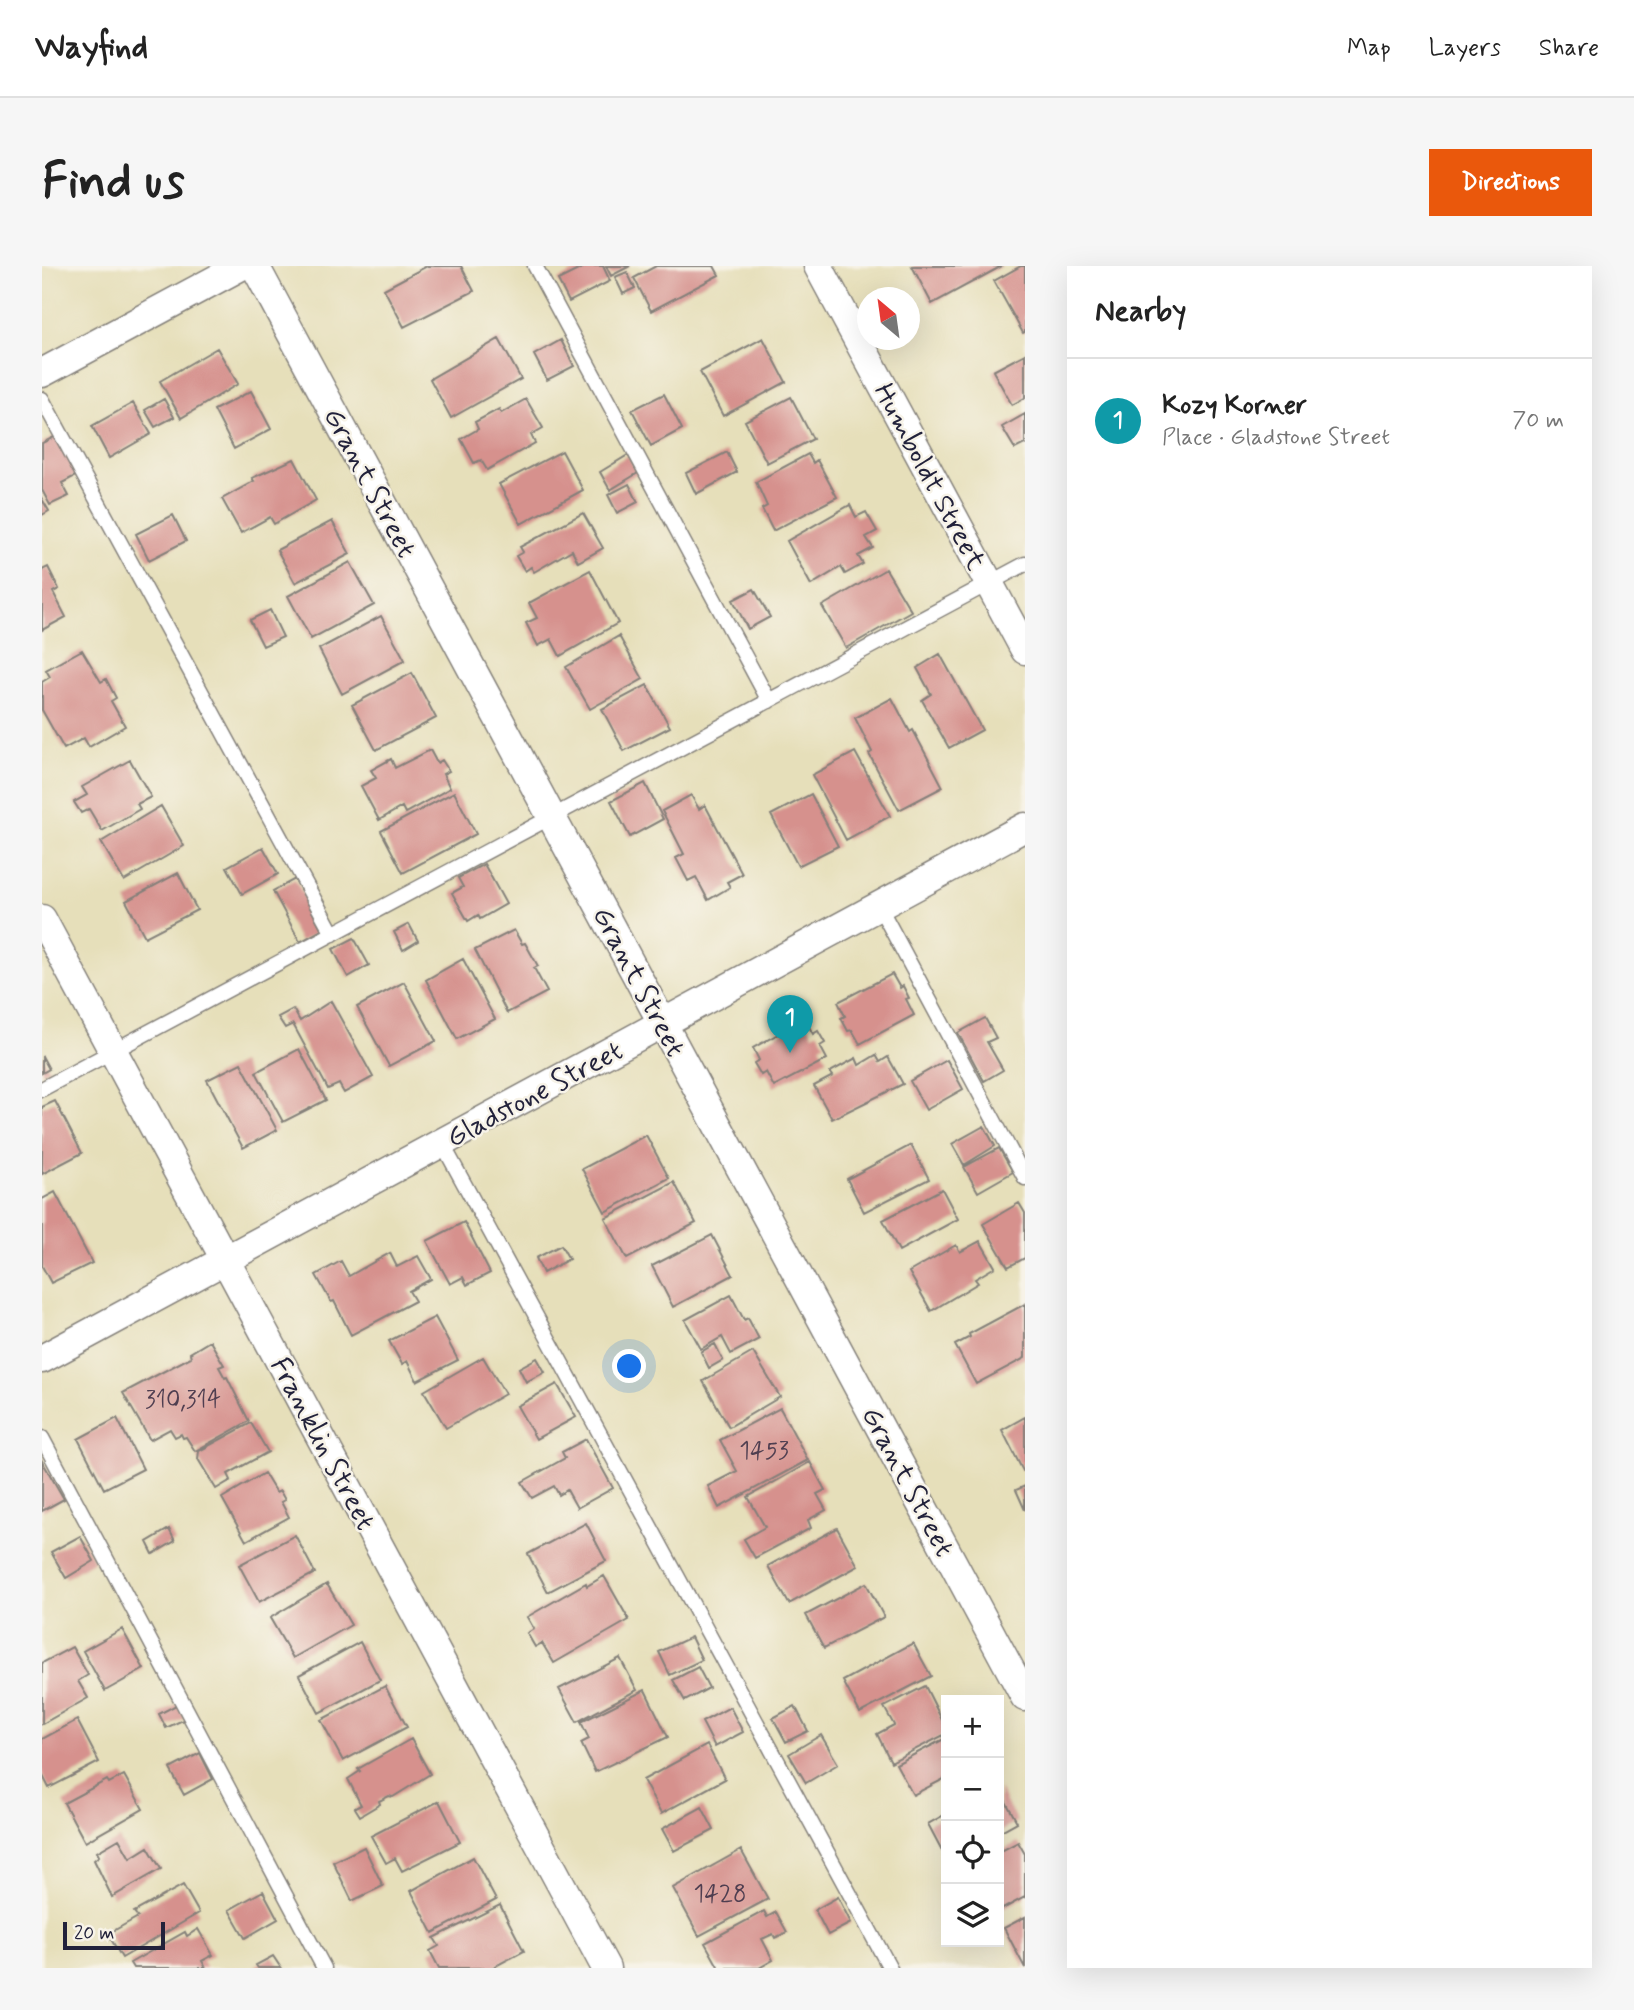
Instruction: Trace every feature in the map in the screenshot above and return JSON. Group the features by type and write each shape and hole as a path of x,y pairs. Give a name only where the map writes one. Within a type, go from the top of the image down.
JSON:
{"street":[{"path":"42,373 241,266"},
{"name":"Grant Street","path":"255,266 1025,1697"},
{"name":"Humboldt Street","path":"818,266 1025,650"},
{"name":"Gladstone Street","path":"42,1359 1025,827"},
{"name":"Franklin Street","path":"42,919 606,1968"}],"lane":[{"path":"535,266 769,701"},
{"path":"42,399 333,934"},
{"path":"42,1089 1025,564"},
{"path":"879,906 1025,1178"},
{"path":"442,1143 890,1968"},
{"path":"42,1438 324,1968"}],"building":[{"path":"427,266 461,266 474,291 404,327 384,289"},
{"path":"586,266 603,266 610,281 569,302 558,280"},
{"path":"606,266 630,266 611,276"},
{"path":"656,266 714,266 719,275 651,311 634,278"},
{"path":"912,266 1002,266 932,304"},
{"path":"1025,266 1023,333 994,281"},
{"path":"627,272 635,288 623,294 615,277"},
{"path":"763,338 786,382 723,416 700,372"},
{"path":"499,339 521,379 451,418 430,379"},
{"path":"561,340 574,366 547,380 534,355"},
{"path":"217,348 238,384 181,418 160,381"},
{"path":"1025,354 1025,398 1012,405 993,371"},
{"path":"251,391 271,429 234,449 214,410"},
{"path":"664,394 682,429 651,446 632,410"},
{"path":"791,397 813,439 767,463 745,421"},
{"path":"164,399 174,417 155,427 145,410"},
{"path":"526,399 543,428 531,435 535,443 487,470 481,460 474,463 461,439 478,429 475,422 499,409 501,413"},
{"path":"133,403 151,434 109,458 92,426"},
{"path":"1025,414 1025,444 1015,449 1002,427"},
{"path":"58,435 79,474 62,483 69,496 50,505 42,490 42,443"},
{"path":"562,451 583,490 521,524 499,484"},
{"path":"727,452 737,472 696,494 686,473"},
{"path":"808,454 813,463 817,460 837,497 773,531 762,509 767,506 756,482"},
{"path":"628,455 638,473 610,490 600,472"},
{"path":"294,459 316,500 274,524 270,517 241,533 222,499 254,481 252,478"},
{"path":"629,484 638,502 617,513 608,495"},
{"path":"42,499 49,511 42,515"},
{"path":"850,505 856,517 866,512 877,531 866,537 873,548 858,556 863,564 845,574 841,567 811,585 787,541"},
{"path":"583,513 603,548 578,562 572,550 534,572 531,567 525,571 516,556 523,552 520,547"},
{"path":"173,515 186,541 149,560 136,534"},
{"path":"332,521 350,554 295,583 277,550"},
{"path":"350,562 374,605 311,639 288,596"},
{"path":"48,567 59,589 53,592 66,617 42,630 42,570"},
{"path":"886,569 911,611 846,648 822,606"},
{"path":"590,570 618,623 560,656 551,639 538,646 526,623 537,618 529,603"},
{"path":"754,589 770,617 748,629 733,600"},
{"path":"270,610 283,637 263,646 250,620"},
{"path":"381,616 405,660 342,694 319,649"},
{"path":"619,636 643,679 590,709 566,667"},
{"path":"82,650 101,682 106,679 116,698 111,701 125,726 89,747 84,738 64,749 42,710 42,682 50,677 46,670"},
{"path":"940,654 982,730 949,748 922,700 931,694 917,668"},
{"path":"412,673 436,718 376,750 352,705"},
{"path":"647,685 670,727 624,751 602,709"},
{"path":"892,698 910,732 913,730 943,787 899,810 869,754 872,752 855,718"},
{"path":"430,750 437,763 442,760 449,771 443,774 450,788 405,813 402,807 379,820 361,786 376,778 371,770 391,759 395,768"},
{"path":"855,752 890,816 846,840 812,775"},
{"path":"130,760 151,797 137,804 140,809 102,831 89,809 81,813 74,802 87,795 82,787"},
{"path":"645,783 663,819 630,837 611,801"},
{"path":"454,792 476,834 403,873 381,831"},
{"path":"811,794 838,846 798,866 771,815"},
{"path":"691,795 699,809 705,805 742,874 727,882 730,887 708,900 696,877 688,881 676,858 684,854 662,811"},
{"path":"161,806 184,846 124,881 101,842"},
{"path":"263,847 278,874 242,894 227,867"},
{"path":"484,864 506,904 480,919 478,915 468,921 452,893 463,887 458,878"},
{"path":"178,873 197,910 145,937 126,901"},
{"path":"295,879 322,930 300,942 273,891"},
{"path":"409,924 418,941 403,950 394,932"},
{"path":"514,930 538,966 534,968 547,992 507,1013 475,950"},
{"path":"354,938 369,965 348,977 333,949"},
{"path":"463,959 495,1019 457,1039 426,980"},
{"path":"892,974 900,988 903,986 914,1015 860,1044 841,1018 845,1016 838,1002"},
{"path":"404,982 436,1041 389,1066 357,1007"},
{"path":"331,1001 373,1077 344,1093 339,1084 328,1089 293,1024 285,1028 278,1017 293,1009 300,1021"},
{"path":"985,1018 996,1038 987,1042 1003,1070 984,1081 958,1033"},
{"path":"805,1019 813,1034 818,1031 825,1043 820,1046 827,1059 774,1087 766,1072 761,1075 754,1063 759,1060 753,1048"},
{"path":"299,1049 326,1100 283,1122 256,1072"},
{"path":"876,1055 880,1062 888,1057 903,1084 832,1119 814,1086 833,1076 830,1072 856,1058 859,1065"},
{"path":"42,1056 49,1069 42,1073"},
{"path":"947,1060 963,1089 926,1110 910,1081"},
{"path":"241,1063 277,1130 243,1148 207,1080"},
{"path":"55,1101 82,1153 42,1174 42,1107"},
{"path":"984,1126 995,1146 964,1165 952,1144"},
{"path":"646,1135 669,1178 605,1212 582,1169"},
{"path":"911,1145 929,1179 864,1212 847,1179"},
{"path":"999,1148 1013,1172 978,1192 964,1167"},
{"path":"674,1182 696,1223 627,1259 605,1218"},
{"path":"942,1189 958,1219 899,1251 883,1220"},
{"path":"55,1192 92,1263 51,1283 42,1266 42,1199"},
{"path":"1019,1203 1025,1213 1025,1258 1008,1267 983,1224"},
{"path":"464,1222 490,1273 467,1285 463,1277 450,1284 427,1241"},
{"path":"712,1235 733,1275 673,1307 652,1266"},
{"path":"980,1241 995,1267 975,1279 978,1283 931,1311 909,1272 956,1245 960,1252"},
{"path":"561,1245 569,1259 543,1273 536,1258"},
{"path":"390,1253 397,1267 418,1256 431,1279 409,1291 415,1301 351,1335 334,1301 331,1302 316,1275 341,1261 349,1276"},
{"path":"731,1295 744,1320 748,1318 759,1339 731,1354 722,1337 701,1349 685,1320"},
{"path":"1025,1304 1025,1358 976,1384 955,1345 970,1337 969,1334"},
{"path":"435,1317 458,1360 417,1381 407,1361 402,1364 389,1341"},
{"path":"210,1341 224,1365 219,1367 225,1378 227,1377 249,1421 195,1451 186,1437 183,1438 181,1434 175,1437 170,1429 150,1440 123,1393 191,1357 190,1353"},
{"path":"715,1344 723,1360 709,1368 701,1352"},
{"path":"753,1352 780,1397 729,1427 703,1381"},
{"path":"483,1357 505,1394 446,1428 424,1391"},
{"path":"537,1358 545,1372 526,1382 519,1368"},
{"path":"557,1384 576,1417 536,1439 517,1406"},
{"path":"780,1408 808,1460 719,1508 708,1486 737,1471 720,1440"},
{"path":"1025,1417 1025,1470 1023,1471 1002,1430"},
{"path":"117,1418 143,1469 104,1489 78,1439"},
{"path":"251,1423 268,1452 228,1474 231,1480 216,1489 198,1459 199,1451"},
{"path":"586,1439 613,1488 577,1508 567,1490 559,1495 554,1486 532,1498 522,1482 565,1458 562,1452"},
{"path":"42,1461 64,1499 42,1511"},
{"path":"810,1462 825,1490 817,1494 826,1510 808,1520 811,1528 755,1558 744,1539 765,1527 748,1497"},
{"path":"264,1473 276,1493 280,1491 285,1500 281,1502 289,1517 246,1541 222,1498"},
{"path":"1025,1486 1025,1510 1016,1490"},
{"path":"586,1523 606,1561 548,1592 528,1554"},
{"path":"837,1528 858,1566 789,1604 768,1566"},
{"path":"169,1529 175,1541 153,1554 147,1542"},
{"path":"295,1535 315,1573 259,1602 239,1565"},
{"path":"80,1536 94,1561 66,1578 51,1552"},
{"path":"604,1576 629,1620 554,1663 542,1643 535,1647 527,1633 534,1629 527,1617 586,1583 587,1586"},
{"path":"866,1583 884,1617 824,1648 806,1615"},
{"path":"327,1584 351,1625 293,1658 270,1618"},
{"path":"122,1629 144,1669 105,1691 83,1651"},
{"path":"691,1637 702,1660 670,1675 659,1652"},
{"path":"360,1642 380,1680 319,1713 299,1675"},
{"path":"913,1643 931,1676 860,1713 843,1681"},
{"path":"72,1647 88,1675 78,1681 88,1698 42,1724 42,1663"},
{"path":"620,1658 637,1690 577,1722 559,1689"},
{"path":"698,1667 709,1688 685,1701 673,1680"},
{"path":"385,1686 407,1727 343,1761 321,1720"},
{"path":"925,1686 941,1718 941,1737 891,1762 877,1734 894,1725 884,1707"},
{"path":"645,1690 668,1737 595,1772 581,1743 589,1739 581,1722"},
{"path":"178,1704 185,1719 166,1728 159,1714"},
{"path":"795,1706 808,1731 786,1742 773,1718"},
{"path":"730,1707 743,1732 715,1747 702,1722"},
{"path":"77,1720 99,1762 49,1788 42,1774 42,1739"},
{"path":"821,1735 838,1764 806,1783 789,1754"},
{"path":"411,1739 430,1774 393,1797 379,1801 380,1804 360,1816 355,1808 361,1805 348,1779 360,1771 358,1769"},
{"path":"941,1741 941,1781 913,1795 896,1764"},
{"path":"707,1745 725,1779 661,1814 643,1780"},
{"path":"200,1753 213,1779 184,1795 170,1769"},
{"path":"124,1775 143,1809 85,1842 64,1803 107,1780 109,1783"},
{"path":"1004,1798 1017,1822 1004,1829"},
{"path":"439,1801 460,1842 402,1871 395,1858 386,1863 371,1836"},
{"path":"702,1807 714,1830 674,1851 662,1829"},
{"path":"941,1817 941,1849 928,1824"},
{"path":"119,1839 130,1858 148,1847 161,1869 112,1897 94,1860 99,1856 97,1852"},
{"path":"1018,1842 1025,1854 1025,1897 1004,1908 1004,1884 1004,1849"},
{"path":"364,1847 383,1886 352,1901 333,1862"},
{"path":"741,1850 768,1899 699,1936 673,1888"},
{"path":"473,1857 496,1900 433,1933 411,1891"},
{"path":"183,1885 199,1913 122,1958 108,1934 138,1917 134,1912"},
{"path":"263,1891 278,1919 245,1938 229,1910"},
{"path":"838,1897 851,1923 828,1935 815,1910"},
{"path":"500,1905 524,1951 492,1968 439,1968 430,1951 439,1946 434,1938"},
{"path":"764,1911 767,1917 776,1912 787,1932 775,1938 773,1934 762,1939 773,1960 759,1968 719,1968 705,1943"},
{"path":"1025,1917 1025,1968 1004,1928"},
{"path":"198,1929 213,1955 202,1961 206,1968 133,1968 130,1963 185,1932 187,1936"},
{"path":"273,1956 281,1968 258,1968 256,1965"}],"place":[{"name":"Kozy Korner","path":"790,1053"}]}
